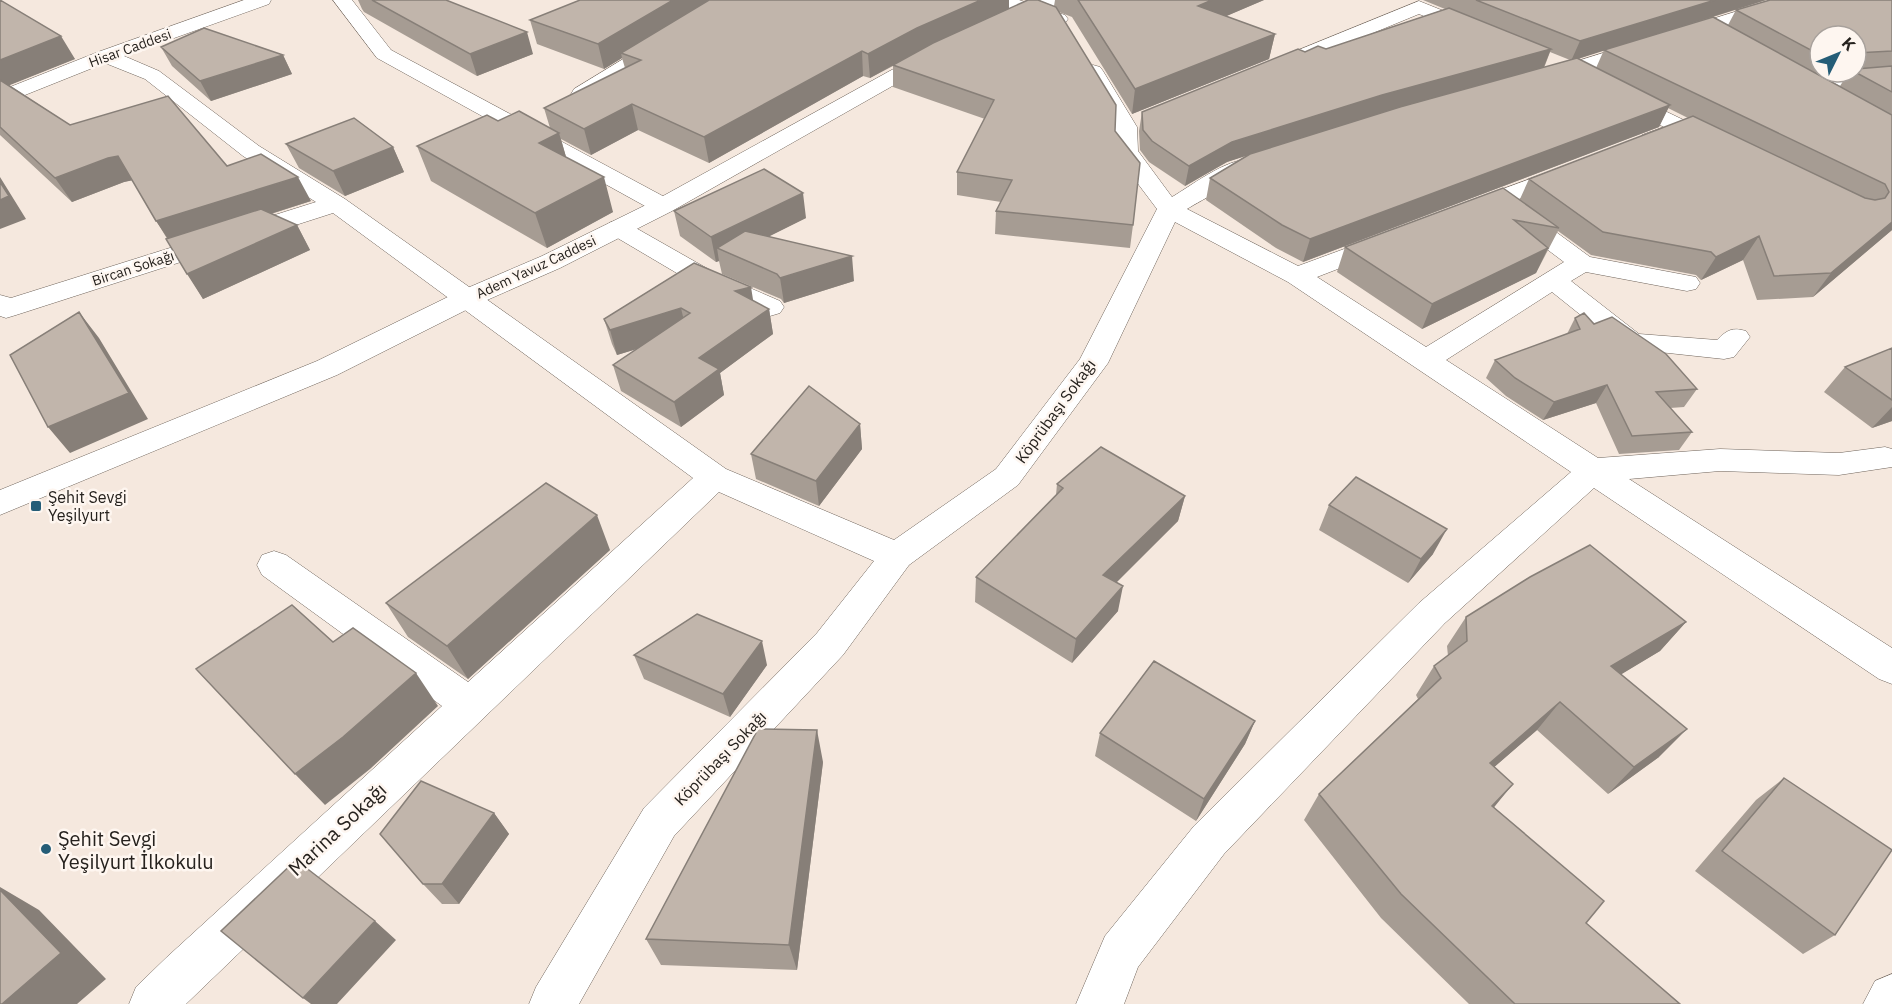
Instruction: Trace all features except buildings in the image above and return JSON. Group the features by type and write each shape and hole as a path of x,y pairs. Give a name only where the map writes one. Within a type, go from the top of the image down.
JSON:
{"street":[{"name":"Hisar Caddesi","path":"0,99 105,56 262,0"},
{"path":"342,0 384,54 663,206"},
{"path":"563,106 733,0"},
{"path":"998,0 1044,4 1063,22 1077,46 1137,122 1126,152 1169,209 1297,276 1892,668"},
{"path":"1397,0 1494,39"},
{"path":"1267,69 1441,0"},
{"path":"1516,85 1714,34 1793,0"},
{"path":"989,28 1044,4"},
{"name":"Adem Yavuz Caddesi","path":"0,502 327,368 468,298 551,262 663,206 925,58 957,43"},
{"path":"105,56 152,75 251,151 336,204 715,477 897,556"},
{"path":"1538,57 1570,70 1692,133 1633,147"},
{"path":"1836,102 1805,85 1892,78"},
{"path":"523,131 543,119"},
{"path":"1169,209 1236,169 1270,158"},
{"path":"1447,218 1593,162"},
{"path":"1495,199 1582,264 1687,283"},
{"name":"Bircan Sokağı","path":"0,303 6,309 336,204"},
{"name":"Köprübaşı Sokağı","path":"553,1004 659,822 830,644 897,556 1007,477 1093,363 1169,209"},
{"path":"618,228 706,279 770,308"},
{"path":"1297,276 1404,235"},
{"path":"1426,360 1582,264"},
{"path":"1553,280 1632,342 1724,350 1736,337"},
{"path":"1100,1004 1121,952 1209,840 1432,613 1594,470 1720,460 1839,464 1885,458"},
{"name":"Marina Sokağı","path":"153,1004 183,973 715,477"},
{"path":"274,566 470,705"},
{"path":"1887,1004 1892,998"}],"place":[{"name":"Şehit Sevgi Yeşilyurt","path":"36,506"},
{"name":"Şehit Sevgi Yeşilyurt İlkokulu","path":"46,849"}]}
